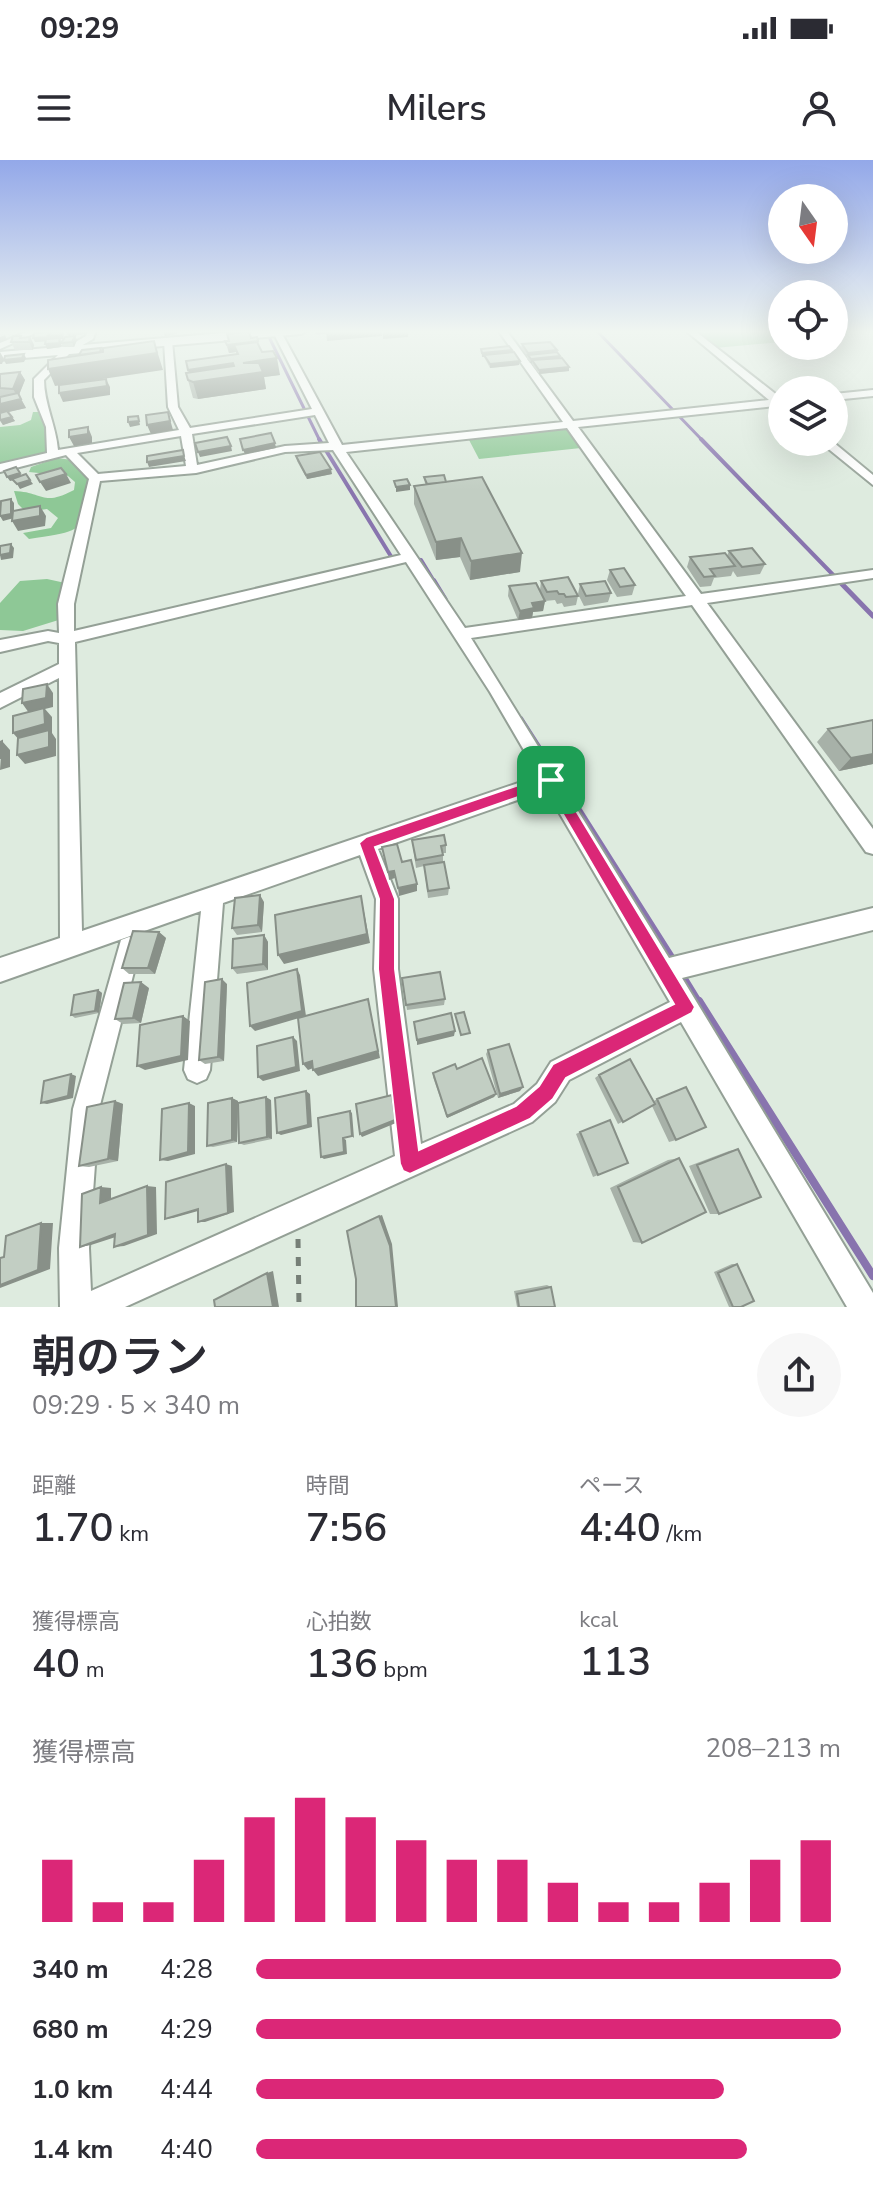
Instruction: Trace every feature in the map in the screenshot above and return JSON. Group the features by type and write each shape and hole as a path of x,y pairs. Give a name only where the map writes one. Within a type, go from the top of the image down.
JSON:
{"street":[{"path":"39,384 39,397 51,427 53,455"},
{"path":"171,384 173,407 186,432 192,469"},
{"path":"303,384 337,448 461,634 551,780 864,1307"},
{"path":"540,384 873,845"},
{"path":"848,396 873,393"},
{"path":"95,478 192,469 285,449 337,448 768,405"},
{"path":"0,468 69,451 317,411"},
{"path":"69,451 95,478"},
{"path":"843,456 873,481"},
{"path":"71,945 64,639 66,604 95,478"},
{"path":"0,646 48,636 64,639 409,557"},
{"path":"461,634 873,574"},
{"path":"0,701 65,668"},
{"path":"0,970 551,780"},
{"path":"366,843 387,899 386,969 410,1164"},
{"path":"197,1070 213,896"},
{"path":"665,971 873,919"},
{"path":"76,1307 74,1248 86,1109 136,923"},
{"path":"90,1307 523,1113 546,1093 560,1071 686,1007"}],"path":[{"path":"297,1216 299,1307"}],"green space":[{"path":"33,412 45,412 48,456 0,468 0,427 20,425 31,420"},
{"path":"566,427 581,448 479,459 468,438"},
{"path":"57,458 80,461 95,478 87,510 83,520 71,531 29,539 23,533 51,528 58,518 47,509 26,512 18,504 14,491 49,498 74,490 75,482 68,476 29,472 31,467"},
{"path":"47,579 70,584 65,618 23,631 0,630 0,603 20,581"}],"building":[{"path":"0,384 15,384 13,389 0,388"},
{"path":"107,384 107,386 59,393 59,385"},
{"path":"18,393 21,399 0,404 0,397"},
{"path":"7,411 12,417 0,420 0,413"},
{"path":"168,412 170,421 147,425 146,415"},
{"path":"138,416 139,421 128,422 128,417"},
{"path":"88,427 88,434 69,437 69,430"},
{"path":"271,433 275,443 243,450 240,439"},
{"path":"227,437 231,446 198,452 195,443"},
{"path":"183,450 184,456 147,462 147,456"},
{"path":"320,452 331,469 306,475 296,456"},
{"path":"16,467 20,473 7,477 4,471"},
{"path":"61,468 66,474 40,482 36,475"},
{"path":"26,474 30,480 17,484 12,479"},
{"path":"444,475 446,482 427,484 424,477"},
{"path":"482,477 522,553 471,561 461,538 436,542 414,486"},
{"path":"407,479 410,485 396,487 394,481"},
{"path":"11,499 11,514 0,516 1,501"},
{"path":"40,506 40,516 12,521 13,511"},
{"path":"11,544 10,553 0,555 0,546"},
{"path":"752,548 765,564 742,567 729,551"},
{"path":"725,553 735,566 710,569 715,576 704,577 690,557"},
{"path":"624,568 635,585 620,587 610,570"},
{"path":"568,577 578,596 566,597 557,591 547,592 541,581"},
{"path":"605,581 611,593 586,596 580,584"},
{"path":"536,583 545,601 532,603 534,608 520,611 509,586"},
{"path":"47,684 46,698 22,703 23,689"},
{"path":"44,708 45,724 13,733 13,716"},
{"path":"873,720 873,754 851,758 828,729"},
{"path":"49,730 49,747 17,755 18,738"},
{"path":"444,835 446,845 441,846 443,855 416,860 412,840"},
{"path":"397,844 402,862 411,860 417,884 398,888 394,871 388,872 382,847"},
{"path":"444,862 449,888 428,891 424,865"},
{"path":"260,895 258,925 232,928 235,898"},
{"path":"361,896 367,934 278,955 275,915"},
{"path":"133,931 159,932 148,968 122,968"},
{"path":"264,935 263,964 232,968 233,939"},
{"path":"297,969 302,1011 250,1026 247,983"},
{"path":"440,972 445,999 406,1005 402,978"},
{"path":"222,979 218,1057 199,1060 205,982"},
{"path":"141,982 133,1018 115,1019 124,983"},
{"path":"98,990 95,1011 71,1015 74,995"},
{"path":"368,999 378,1051 313,1070 312,1061 303,1064 298,1018"},
{"path":"464,1012 470,1033 461,1035 455,1014"},
{"path":"451,1013 455,1031 417,1040 414,1022"},
{"path":"183,1016 181,1056 137,1066 140,1025"},
{"path":"293,1037 296,1067 258,1077 257,1046"},
{"path":"509,1044 523,1087 500,1094 488,1050"},
{"path":"482,1058 496,1094 447,1116 433,1073 455,1064 457,1069"},
{"path":"630,1059 655,1104 623,1122 599,1075"},
{"path":"71,1074 68,1096 41,1103 44,1081"},
{"path":"686,1087 706,1127 676,1140 657,1099"},
{"path":"306,1091 308,1125 277,1133 275,1098"},
{"path":"392,1095 395,1120 360,1134 356,1104"},
{"path":"266,1097 267,1137 239,1143 238,1103"},
{"path":"232,1098 232,1140 207,1146 208,1103"},
{"path":"115,1101 108,1159 79,1166 87,1107"},
{"path":"189,1103 188,1152 160,1160 162,1109"},
{"path":"350,1111 352,1136 343,1138 344,1152 321,1157 318,1118"},
{"path":"610,1120 628,1163 598,1175 580,1132"},
{"path":"738,1149 761,1197 719,1214 697,1165"},
{"path":"679,1158 706,1212 642,1243 618,1187"},
{"path":"226,1164 228,1213 198,1222 198,1209 165,1219 166,1182"},
{"path":"147,1186 148,1235 114,1247 115,1234 80,1247 82,1194 101,1187 100,1203"},
{"path":"379,1216 390,1246 396,1307 356,1307 356,1279 347,1231"},
{"path":"41,1223 38,1270 0,1285 0,1258 4,1257 6,1236"},
{"path":"737,1264 754,1301 733,1307 718,1273"},
{"path":"267,1273 273,1307 215,1307 214,1300"},
{"path":"551,1287 555,1307 519,1307 517,1294"}],"waterway":[{"path":"292,384 319,439"},
{"path":"648,384 703,441"},
{"path":"319,439 392,558 398,558"},
{"path":"701,439 841,583"},
{"path":"412,559 421,560 435,583"},
{"path":"434,581 445,599"},
{"path":"839,581 873,616"},
{"path":"521,719 551,766"},
{"path":"550,764 674,960"},
{"path":"681,972 700,1003"},
{"path":"699,1001 873,1276"}],"route":[{"path":"551,780 686,1007 560,1071 546,1093 523,1113 410,1164 386,969 387,899 366,843 551,780"}]}
